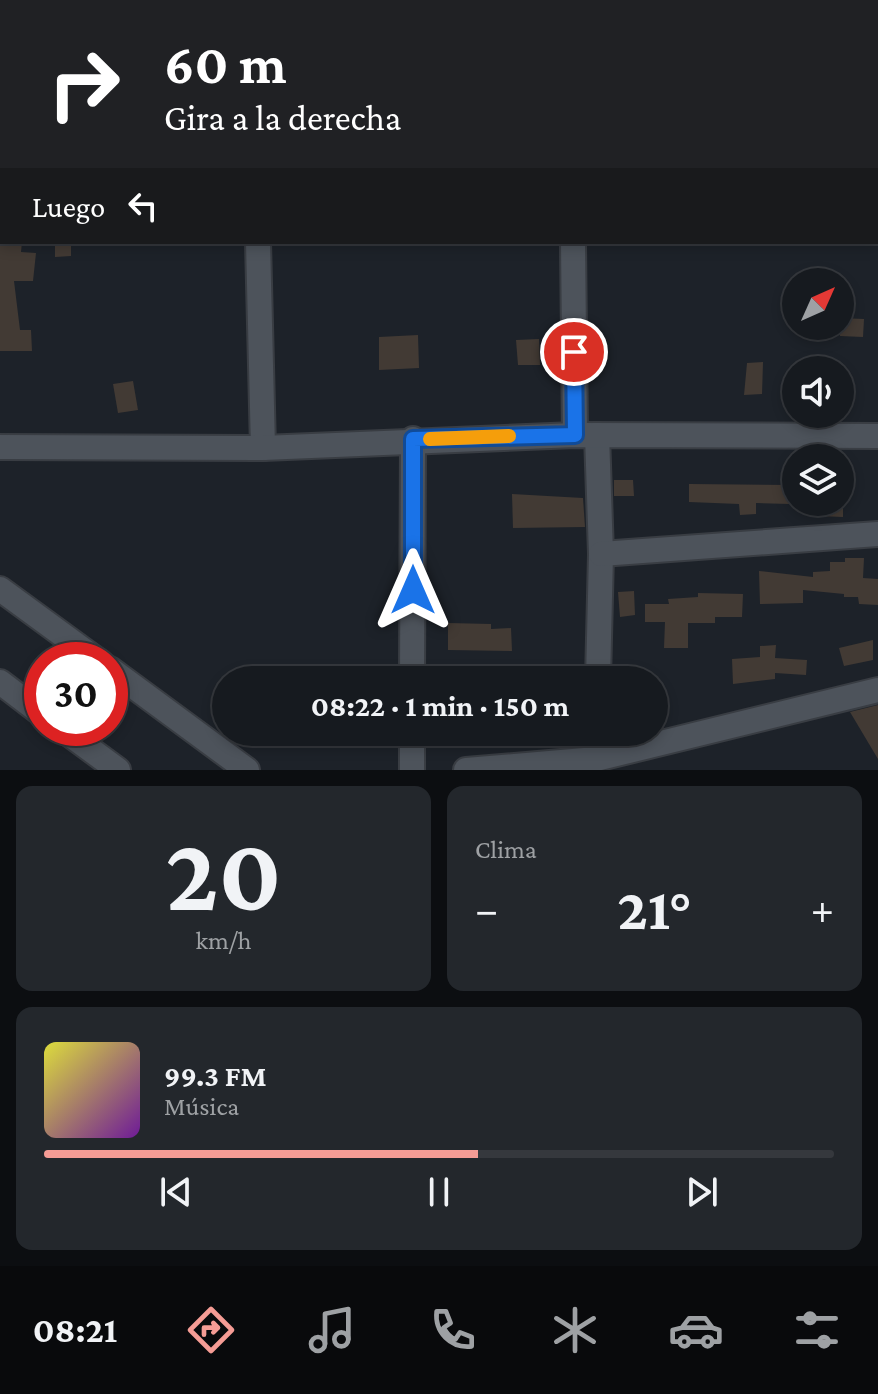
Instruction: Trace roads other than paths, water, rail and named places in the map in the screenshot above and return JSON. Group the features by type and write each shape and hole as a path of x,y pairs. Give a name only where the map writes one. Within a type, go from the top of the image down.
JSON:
{"street":[{"path":"258,244 263,448"},
{"path":"573,244 586,435 601,554 598,666"},
{"path":"0,447 263,448 413,439 586,435 878,436"},
{"path":"412,666 413,439"},
{"path":"601,554 878,534"},
{"path":"0,589 72,642"},
{"path":"0,682 24,700"},
{"path":"128,682 247,770"},
{"path":"466,770 596,759 878,690"},
{"path":"412,746 412,770"},
{"path":"596,746 596,759"},
{"path":"82,758 118,770"}]}
